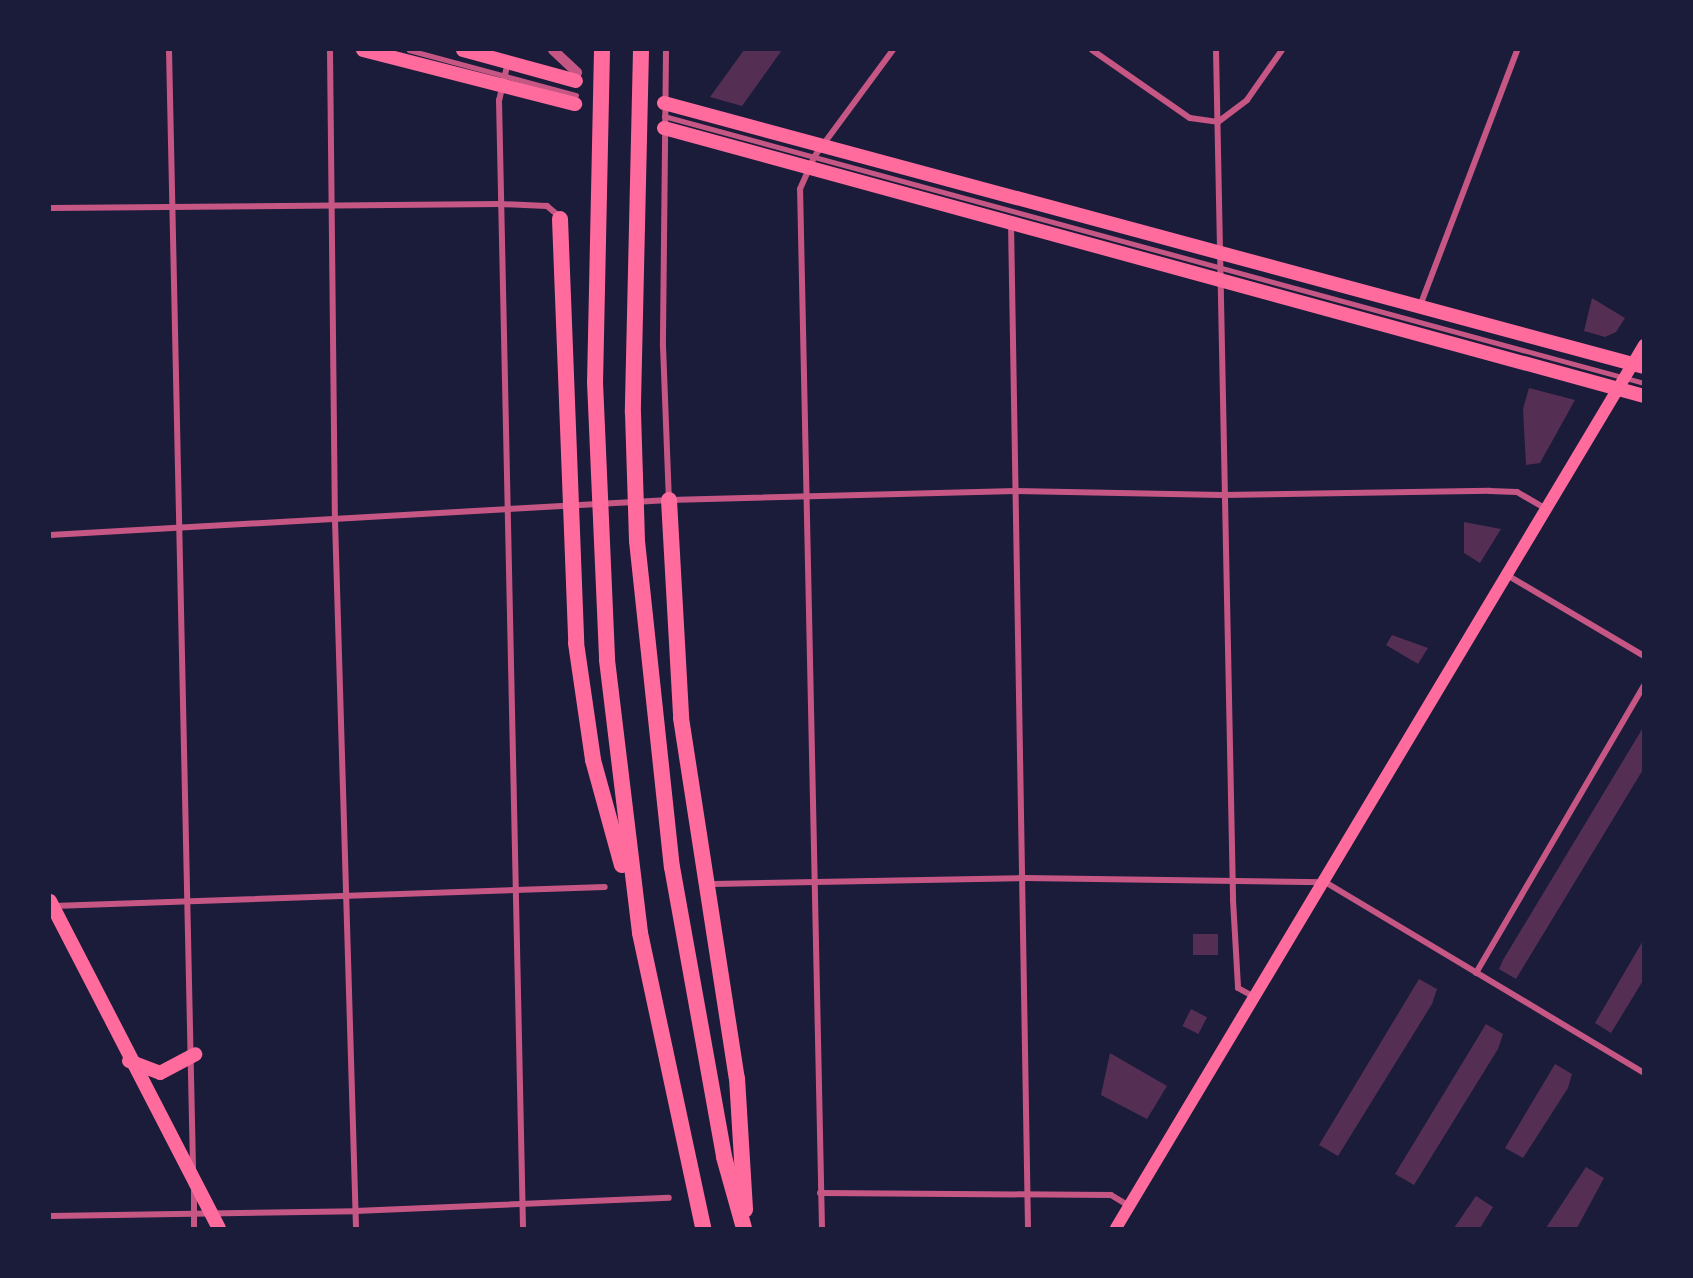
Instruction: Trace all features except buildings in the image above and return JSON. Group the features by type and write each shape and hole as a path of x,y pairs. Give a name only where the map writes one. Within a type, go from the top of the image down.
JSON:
{"highway":[{"path":"602,50 595,382 601,541 607,660 640,933"},
{"path":"641,50 633,413 637,541 672,867 724,1157 745,1228"},
{"path":"560,219 564,355 581,690 593,760 640,933 703,1228"},
{"path":"669,500 681,718 736,1078 745,1150 745,1228"}],"main road":[{"path":"363,50 576,88"},
{"path":"463,50 504,74 576,88"},
{"path":"664,116 1222,269 1621,383 1644,396"},
{"path":"664,116 816,157 1011,223 1222,269 1420,306 1638,366"},
{"path":"1116,1228 1325,882 1621,383 1638,366 1644,345"},
{"path":"50,904 129,1060 219,1228"},
{"path":"129,1060 160,1073 195,1054"}],"street":[{"path":"168,50 170,207 195,1054 194,1228"},
{"path":"330,50 335,520 356,1228"},
{"path":"553,50 576,88"},
{"path":"666,50 664,116 669,500"},
{"path":"822,1228 812,882 800,189 816,157 893,50"},
{"path":"1092,50 1190,118 1218,122 1246,100 1282,50"},
{"path":"1216,50 1222,269 1222,495 1233,879 1238,988 1254,997"},
{"path":"1420,306 1517,50"},
{"path":"504,74 500,204 523,1228"},
{"path":"50,208 500,204 548,206 560,219"},
{"path":"1011,223 1024,878 1028,1228"},
{"path":"50,535 669,500 1016,491 1222,495 1490,491 1517,492 1546,509"},
{"path":"1507,575 1644,656"},
{"path":"1476,973 1644,686"},
{"path":"713,884 1024,878 1325,882 1644,1073"},
{"path":"50,904 605,886"},
{"path":"820,1192 1112,1195 1129,1206"},
{"path":"50,1216 355,1211 522,1201 669,1198"}],"lane":[{"path":"409,50 504,74"},
{"path":"1621,383 1644,383"}]}
